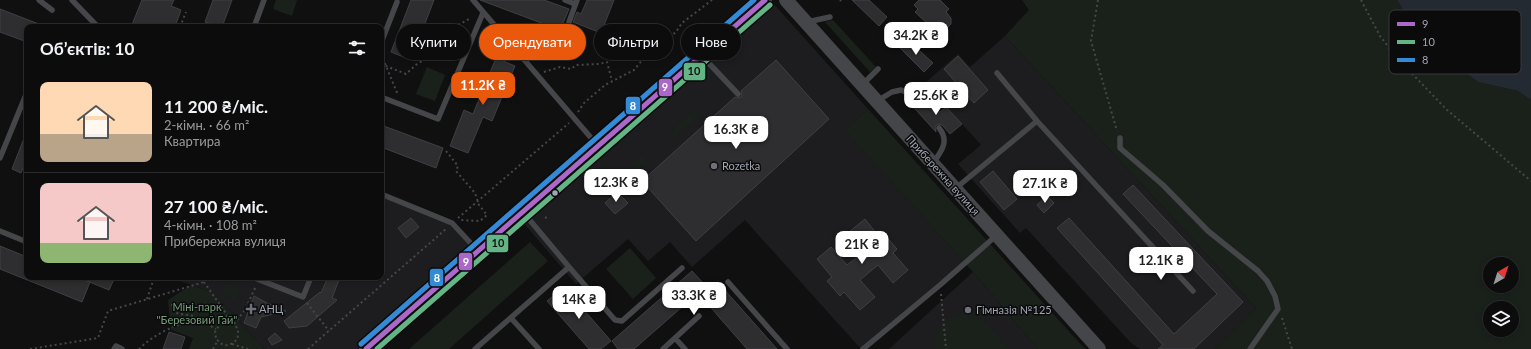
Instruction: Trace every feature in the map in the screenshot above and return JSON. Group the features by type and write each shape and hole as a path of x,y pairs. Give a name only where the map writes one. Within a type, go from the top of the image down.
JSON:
{"street":[{"path":"738,24 765,0"},
{"name":"Прибережна вулиця","path":"786,0 1099,349"},
{"path":"366,349 697,60"}],"lane":[{"path":"39,0 52,10"},
{"path":"72,0 95,24"},
{"path":"255,24 264,0"},
{"path":"473,0 598,146"},
{"path":"479,7 481,0"},
{"path":"565,0 576,2 568,22"},
{"path":"384,35 397,2"},
{"path":"384,98 438,119 483,13"},
{"path":"806,22 830,17"},
{"path":"706,60 738,94"},
{"path":"862,85 878,69"},
{"path":"997,73 1037,120 1193,291"},
{"path":"877,101 892,92 901,90 908,93 911,97"},
{"path":"0,158 24,99"},
{"path":"956,189 1037,120"},
{"path":"933,163 943,149 943,132 939,128"},
{"path":"1120,138 1120,148 1163,185 1208,231 1258,270 1267,281 1275,296 1278,309 1250,349"},
{"path":"384,195 452,223 479,251"},
{"path":"523,212 615,320 622,321 682,268"},
{"path":"0,231 24,241"},
{"path":"863,349 997,235"},
{"path":"476,349 569,267"},
{"path":"259,280 303,297 310,280"},
{"path":"728,282 788,349"},
{"path":"663,349 699,316"},
{"path":"511,318 539,349"},
{"path":"675,338 685,349"},
{"path":"114,349 116,346 122,349"}],"path":[{"path":"446,151 458,166 456,171 475,193 478,201 479,205 487,215 480,221 455,220 478,201 574,118 584,103 605,85 634,70 649,52 676,32 682,23 712,0"},
{"path":"1098,0 1091,41 1120,138"},
{"path":"1361,0 1380,36 1389,48"},
{"path":"181,24 186,12"},
{"path":"385,66 406,74 417,64 440,50 458,25 483,13"},
{"path":"535,73 549,72 560,67 570,69 576,65 599,64 607,62 612,81"},
{"path":"384,63 402,104"},
{"path":"1412,74 1446,109 1531,181"},
{"path":"308,349 452,223"},
{"path":"234,324 245,310 259,280"},
{"path":"147,299 153,282"},
{"path":"30,349 98,338 108,311 204,282 225,312 230,322"},
{"path":"940,285 946,349"},
{"path":"303,297 329,331"},
{"path":"172,304 172,308 176,313 194,316 216,329"},
{"path":"1278,309 1292,349"},
{"path":"139,349 147,341 166,330 193,322 203,322"},
{"path":"223,345 215,336 216,329 222,322 230,322 234,324 238,330 239,334 237,339 232,344"},
{"path":"213,349 218,340"},
{"path":"223,345 232,344 248,349"},
{"path":"222,349 223,345"}],"shaded area":[{"path":"1397,0 1531,0 1531,100 1518,91 1478,82 1467,74 1521,74 1521,10 1403,10"},
{"path":"772,2 868,109 846,130 964,262 861,349 745,220 692,267 670,242 648,261 628,239 576,284 521,220 705,60 741,60 741,29"},
{"path":"1005,36 1256,308 1215,349 1140,349 1131,343 1026,228 1020,233 958,164 981,145 925,83 958,54 970,67"},
{"path":"384,195 452,223 479,251 366,349 264,349 213,292 176,280 384,280"},
{"name":"Гімназія №125","path":"973,272 1038,349 889,349"}],"green space":[{"path":"276,0 297,0 292,16 273,9"},
{"path":"1022,0 1397,0 1403,10 1389,10 1389,74 1467,74 1478,82 1518,91 1531,100 1531,349 1215,349 1256,308 1005,36 1029,10"},
{"path":"833,20 876,67 870,72 825,22"},
{"path":"427,67 445,75 435,101 416,94"},
{"path":"868,109 1085,349 1038,349 973,272 845,130"},
{"path":"694,110 699,116 675,137 670,132"},
{"path":"643,155 648,161 625,182 620,177"},
{"path":"530,242 548,261 449,349 409,349"},
{"path":"630,248 656,278 633,299 606,269"},
{"path":"227,283 241,289 235,301 222,295"},
{"name":"Міні-парк \"Березовий Гай\"","path":"191,285 213,292 264,349 189,349 193,338 171,330 168,300"},
{"path":"960,314 982,320 1009,349 935,349 935,343 939,332 945,324"}],"building":[{"path":"142,0 174,0 171,6 181,10 176,24 132,24"},
{"path":"213,0 232,0 223,24 212,24 205,22"},
{"path":"411,0 434,0 425,24 402,24"},
{"path":"480,0 544,0 569,9 563,24 544,24"},
{"path":"587,0 614,0 605,24 594,24 594,30 586,27 586,24 578,24 573,22 577,12 581,14"},
{"path":"852,0 869,0 887,17 879,26"},
{"path":"919,0 940,0 949,9 946,12 951,18 951,24 947,28 939,29 935,24 932,28 915,12 918,9 914,5"},
{"path":"0,9 39,24 24,24 24,41 0,32"},
{"path":"396,39 396,54 391,52"},
{"path":"908,40 933,63 924,72 900,48"},
{"path":"958,56 988,90 974,103 944,69"},
{"path":"495,60 501,60 515,66 492,121 483,117 468,153 450,146 464,110 473,114"},
{"path":"776,60 829,119 696,241 642,181 735,97 741,97 741,91"},
{"path":"916,93 936,115 946,107 962,124 950,134 942,125 938,124 935,127 936,132 907,100 914,100 914,94"},
{"path":"384,126 443,148 436,168 384,148"},
{"path":"24,138 24,166 21,173 12,169"},
{"path":"993,171 1017,199 1004,210 980,182"},
{"path":"1133,185 1243,302 1194,349 1158,349 1163,345 1057,228 1069,218 1174,334 1217,294 1123,194"},
{"path":"617,192 628,203 615,214 605,203"},
{"path":"1047,196 1054,203 1044,213 1037,205"},
{"path":"411,218 419,227 406,238 398,228"},
{"path":"865,219 880,238 884,234 897,249 893,253 908,270 893,283 878,265 860,280 875,297 860,310 844,292 840,296 827,281 832,277 817,259 831,247 847,265 865,251 849,232"},
{"path":"0,246 24,256 24,279 0,269"},
{"path":"692,271 714,295 723,288 777,349 747,349 698,293 634,349 618,349 612,341"},
{"path":"27,280 84,280 90,282 82,302"},
{"path":"84,280 114,280 109,290"},
{"path":"327,280 339,280 332,298 337,300 307,326 289,328 284,321 320,292 321,293"},
{"path":"564,287 611,341 601,349 589,349 547,301"},
{"path":"254,296 286,311 261,317 256,328 244,323"},
{"path":"169,332 185,337 181,349 163,349"},
{"path":"275,333 282,340 272,345 268,339"}],"transit line":[{"name":"8","path":"361,344 754,0"},
{"name":"9","path":"366,349 765,0"},
{"name":"10","path":"377,349 770,5"}],"place":[{"name":"Rozetka","path":"714,166"},
{"name":"АНЦ","path":"251,309"},
{"name":"Гімназія №125","path":"968,310"}]}
